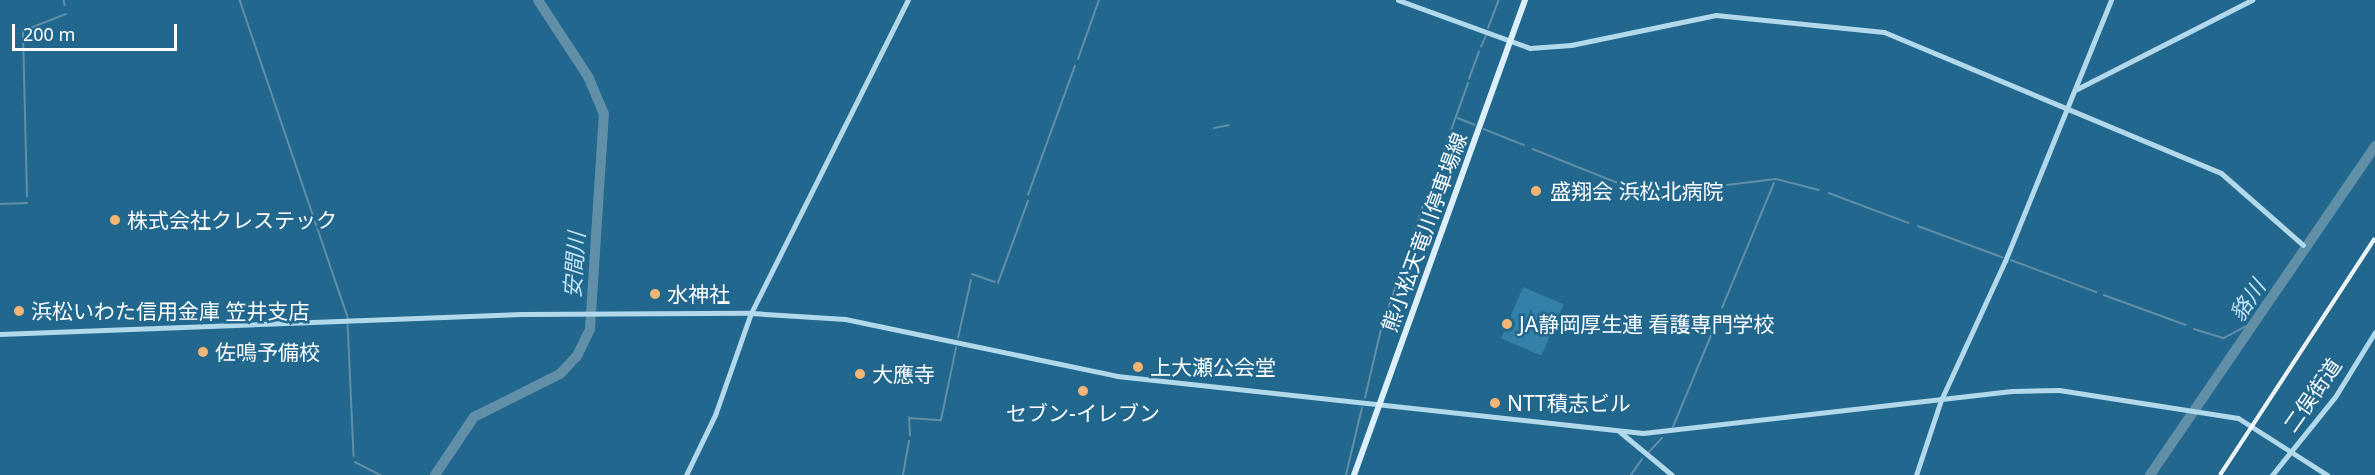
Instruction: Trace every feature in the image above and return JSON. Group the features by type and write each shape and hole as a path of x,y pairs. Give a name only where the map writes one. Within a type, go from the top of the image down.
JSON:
{"main road":[{"name":"熊小松天竜川停車場線","path":"1354,475 1525,0"}],"street":[{"path":"686,475 715,415 752,313 908,0"},
{"path":"1398,0 1530,48 1571,45 1716,15 1860,27 1889,34 2221,173 2302,245"},
{"path":"1916,475 1941,400 2068,107 2111,0"},
{"path":"2075,90 2252,0"},
{"path":"0,334 586,314 752,313 845,319 1117,376 1620,432 1727,426 1941,400 2059,390 2238,418 2327,475"},
{"name":"二俣街道","path":"2272,475 2335,397 2375,332"},
{"path":"1620,432 1672,475"}],"shaded area":[{"path":"1523,287 1564,304 1542,356 1501,339"}],"waterway":[{"path":"64,0 65,5"},
{"path":"240,0 348,318"},
{"name":"安間川","path":"435,475 474,417 560,374 577,356 590,329 604,114 589,78 538,0"},
{"path":"1078,59 1099,0"},
{"path":"1488,28 1499,0"},
{"path":"27,197 23,31 66,14"},
{"path":"1481,47 1486,36"},
{"path":"1469,79 1479,52"},
{"path":"1028,195 1075,66"},
{"path":"1431,186 1468,83"},
{"path":"1458,118 1475,125"},
{"path":"1214,128 1229,125"},
{"path":"1484,129 1524,145"},
{"name":"貉川","path":"2150,475 2375,146"},
{"path":"1533,149 1638,191 1679,199 1716,188"},
{"path":"1727,185 1776,179 1819,190"},
{"path":"1722,308 1774,183"},
{"path":"1829,193 1909,223"},
{"path":"1383,324 1426,197"},
{"path":"998,283 1028,201"},
{"path":"0,204 27,203"},
{"path":"1918,226 2002,257"},
{"path":"2011,260 2096,292"},
{"path":"972,274 995,282"},
{"path":"958,338 971,280"},
{"path":"2104,295 2186,325"},
{"path":"1673,427 1720,314"},
{"path":"2194,329 2224,338 2256,321"},
{"path":"348,322 354,456"},
{"path":"1365,398 1381,329"},
{"path":"910,436 909,418 941,420 956,348"},
{"path":"1346,475 1362,408"},
{"path":"1649,452 1662,438"},
{"path":"903,475 909,442"},
{"path":"1631,475 1642,459"},
{"path":"355,462 381,475"}],"railway":[{"path":"2220,475 2375,238"}],"place":[{"name":"盛翔会 浜松北病院","path":"1536,191"},
{"name":"株式会社クレステック","path":"115,220"},
{"name":"水神社","path":"655,294"},
{"name":"浜松いわた信用金庫 笠井支店","path":"19,311"},
{"name":"JA静岡厚生連 看護専門学校","path":"1507,324"},
{"name":"佐鳴予備校","path":"203,352"},
{"name":"上大瀬公会堂","path":"1138,367"},
{"name":"大應寺","path":"860,374"},
{"name":"セブン-イレブン","path":"1083,391"},
{"name":"NTT積志ビル","path":"1495,403"}]}
